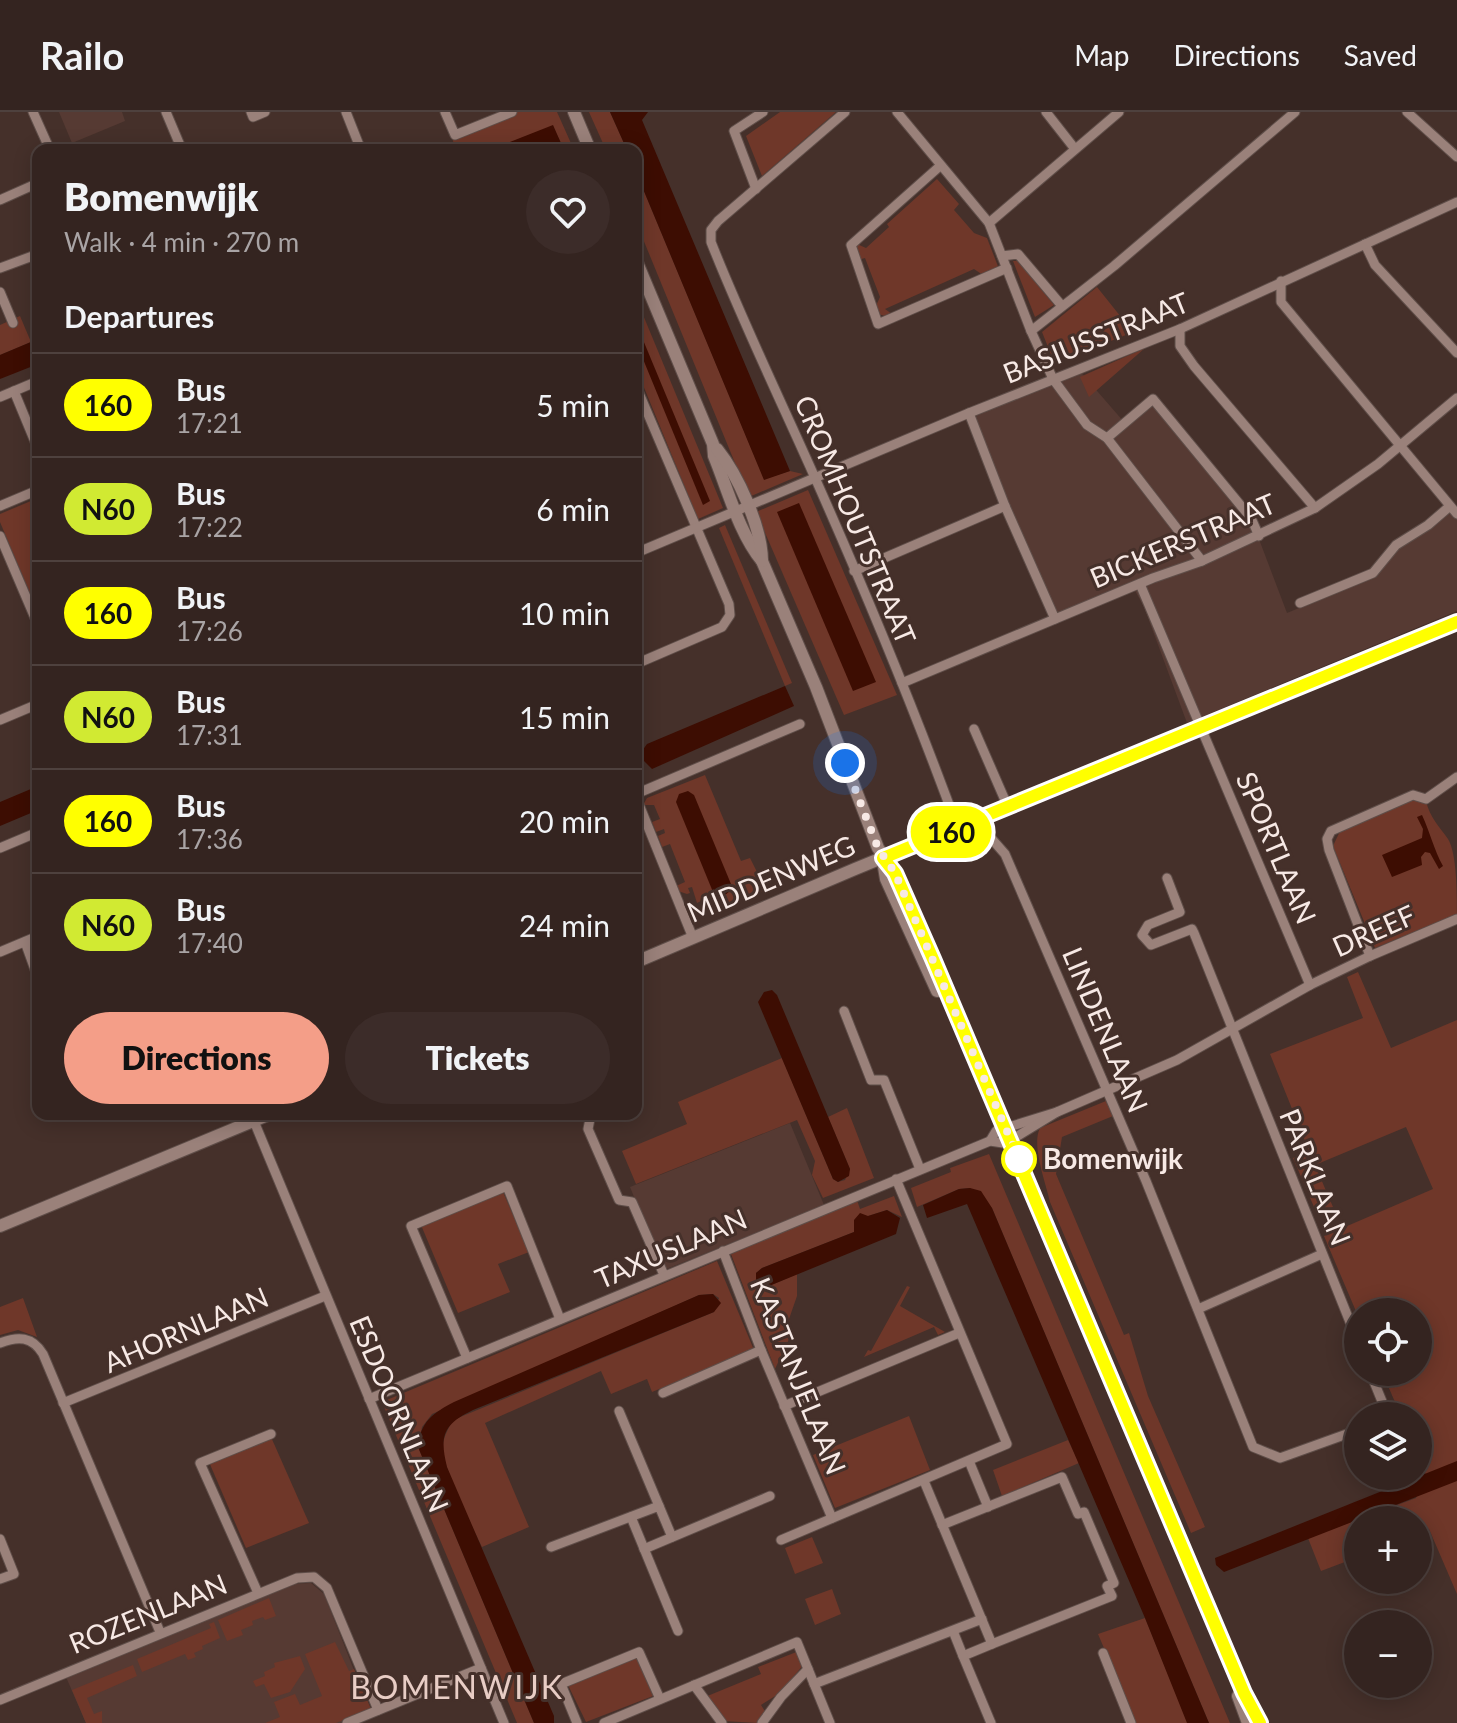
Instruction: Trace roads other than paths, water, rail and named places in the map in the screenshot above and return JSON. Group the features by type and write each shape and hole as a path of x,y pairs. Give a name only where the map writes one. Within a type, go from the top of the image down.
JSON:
{"street":[{"path":"33,112 47,144"},
{"path":"166,112 179,144"},
{"path":"251,112 253,117 265,112"},
{"path":"346,112 359,144"},
{"path":"445,112 455,135 512,112"},
{"path":"574,112 587,144"},
{"path":"763,112 734,131 756,189 845,112"},
{"path":"897,112 989,223 1053,379 1087,425 1107,438 1202,561"},
{"path":"1046,112 1075,149"},
{"path":"989,223 1119,112"},
{"path":"1031,331 1114,266 1295,112"},
{"path":"1407,112 1457,157"},
{"path":"940,166 851,245 878,324 1007,268"},
{"path":"0,200 32,186"},
{"name":"CROMHOUTSTRAAT","path":"756,189 711,230 713,247 902,683 958,829"},
{"name":"BASIUSSTRAAT","path":"642,551 969,413 1180,329 1457,202"},
{"path":"1365,244 1375,265 1457,353"},
{"path":"1002,256 1018,254 1062,306"},
{"path":"0,268 32,256"},
{"path":"642,274 713,444 738,484 742,510 762,548 762,561 816,687 883,858 886,879 1008,1141 1260,1723"},
{"path":"1281,281 1281,302 1454,510 1396,545 1373,573 1300,603"},
{"path":"0,292 13,323"},
{"path":"1180,329 1180,346 1194,366 1315,508"},
{"path":"0,397 32,384"},
{"path":"14,391 32,434"},
{"name":"BICKERSTRAAT","path":"902,683 1202,561 1315,508 1378,464 1457,398"},
{"path":"1107,438 1153,399 1251,518 1259,536"},
{"path":"642,400 729,604 730,615 722,627 642,661"},
{"path":"969,413 1005,506 1055,619"},
{"path":"0,506 32,493"},
{"path":"854,571 1005,506"},
{"path":"0,536 32,611"},
{"name":"SPORTLAAN","path":"1140,584 1310,985"},
{"name":"MIDDENWEG","path":"642,959 1457,622"},
{"path":"0,720 32,707"},
{"path":"642,793 800,724"},
{"path":"974,729 1008,807"},
{"path":"1370,956 1327,839 1331,831 1413,795 1426,799 1457,777"},
{"path":"642,811 693,938"},
{"name":"LINDENLAAN","path":"976,821 1005,854 1198,1309 1253,1447 1280,1458 1344,1435"},
{"path":"0,848 32,835"},
{"name":"PARKLAAN","path":"1167,878 1233,1028 1344,1308"},
{"path":"1180,912 1148,925 1142,935 1151,945 1192,929"},
{"name":"DREEF","path":"1057,1112 1177,1060 1310,985 1457,919"},
{"path":"0,952 32,939"},
{"path":"25,942 32,961"},
{"path":"844,1011 871,1080 884,1080 920,1169"},
{"path":"1002,1128 1057,1112"},
{"path":"1008,1141 1057,1112"},
{"path":"0,1226 245,1120"},
{"name":"ESDOORNLAAN","path":"253,1120 504,1723"},
{"path":"591,1120 588,1129 619,1200 632,1202 664,1275"},
{"name":"TAXUSLAAN","path":"990,1141 1002,1128"},
{"name":"TAXUSLAAN","path":"369,1399 920,1169 990,1141 1008,1141"},
{"path":"1008,1141 1248,1723"},
{"path":"781,1540 1007,1444 896,1179"},
{"path":"467,1358 411,1226 507,1186 560,1319"},
{"name":"KASTANJELAAN","path":"723,1251 832,1518"},
{"path":"1198,1309 1322,1254"},
{"name":"AHORNLAAN","path":"63,1403 325,1296"},
{"path":"784,1406 959,1333"},
{"path":"0,1343 14,1338 31,1341 43,1354 160,1632"},
{"path":"663,1393 761,1350"},
{"path":"619,1411 672,1537"},
{"path":"258,1593 200,1463 271,1434"},
{"path":"969,1461 988,1507"},
{"path":"942,1525 1062,1477 1078,1514 1084,1512 1114,1583 1107,1586 1112,1596 1108,1598 963,1656"},
{"path":"924,1481 992,1644"},
{"path":"644,1549 770,1496"},
{"path":"551,1547 659,1506"},
{"path":"631,1517 678,1631"},
{"path":"0,1539 14,1574 0,1579"},
{"name":"ROZENLAAN","path":"0,1700 258,1593 297,1578 314,1577 327,1588 378,1710"},
{"path":"814,1684 982,1619"},
{"path":"953,1631 991,1723"},
{"path":"604,1723 621,1720 660,1699 797,1642 830,1723"},
{"path":"577,1723 561,1684 639,1652 660,1699"},
{"path":"1103,1653 1131,1723"},
{"path":"347,1723 481,1668"},
{"path":"762,1723 808,1669"},
{"path":"694,1685 722,1723"}],"place":[{"name":"Bomenwijk","path":"1019,1159"}],"district":[{"name":"BOMENWIJK","path":"457,1688"}]}
